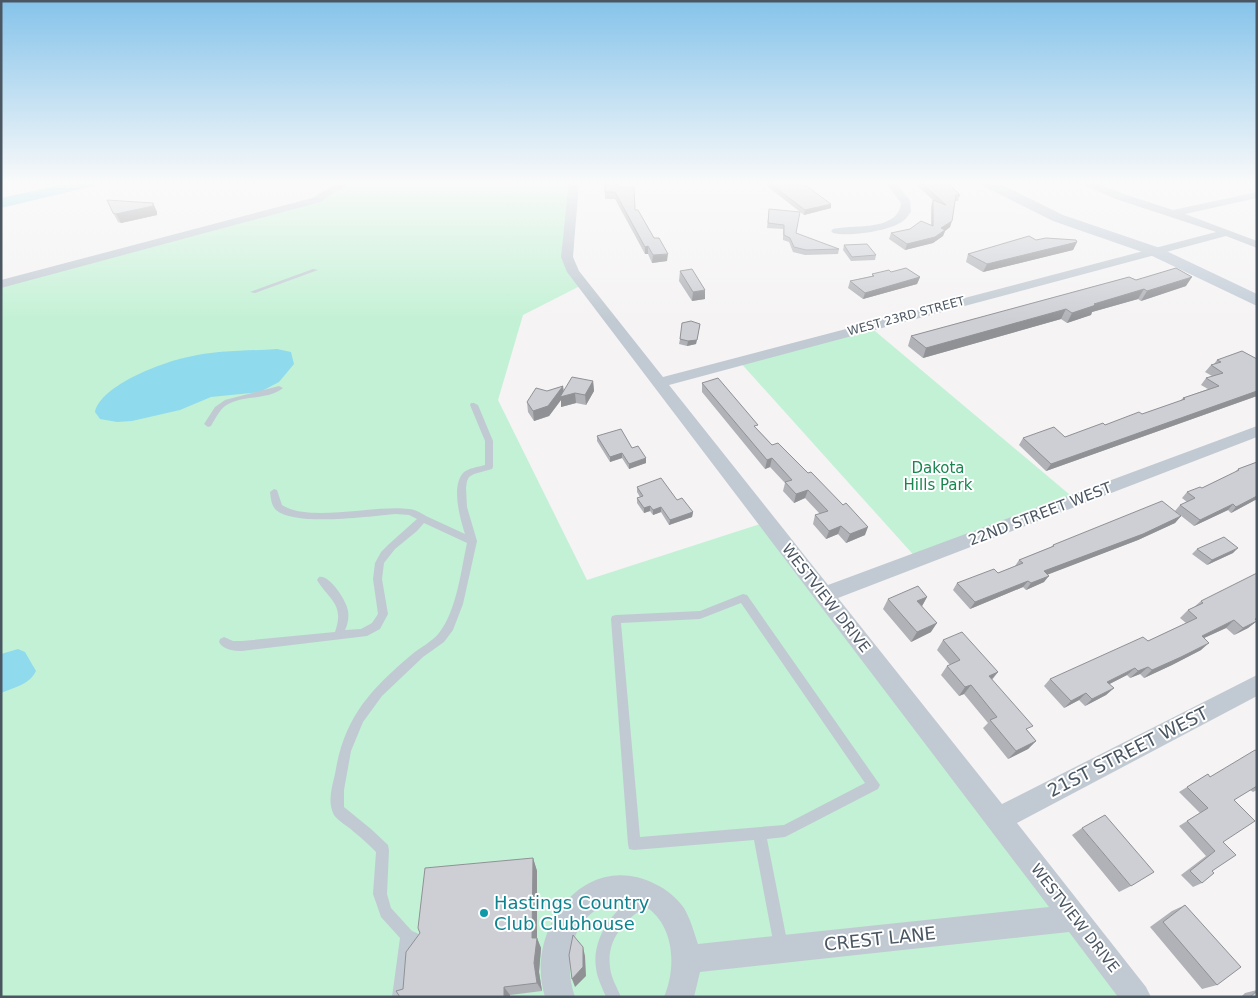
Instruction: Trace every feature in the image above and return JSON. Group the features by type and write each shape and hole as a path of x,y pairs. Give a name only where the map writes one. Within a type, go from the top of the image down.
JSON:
{"street":[{"path":"1,284 209,229"},
{"name":"WESTVIEW DRIVE","path":"570,229 567,257 573,272 1000,819 1136,997"},
{"path":"837,231 868,229"},
{"path":"1089,229 1154,251 1257,301"},
{"path":"1217,229 1257,245"},
{"name":"WEST 23RD STREET","path":"658,383 1227,232"},
{"name":"22ND STREET WEST","path":"824,595 1257,431"},
{"name":"21ST STREET WEST","path":"1000,819 1257,685"},
{"path":"560,997 555,968 558,942 563,928 574,909 592,894 616,887 638,889 656,898 671,914 682,935 686,959 683,990 680,997"},
{"name":"CREST LANE","path":"686,959 1074,918"}],"lane":[{"path":"253,292 315,270"},
{"path":"208,424 218,410 230,400 259,396 279,388"},
{"path":"406,997 408,958 422,942 407,936 386,912 380,894 383,850 359,826 338,810 337,798 344,752 358,719 381,687 443,636 451,623 459,599 472,541 464,509 462,488 464,477 469,472 488,467 489,441 474,404"},
{"path":"274,492 275,503 287,513 312,515 410,512 472,541"},
{"path":"224,642 232,646 242,646 338,636 363,633 376,626 384,614 379,593 378,566 381,557 389,548 419,525 422,518"},
{"path":"322,580 341,601 344,622 338,636"},
{"path":"743,598 874,786 786,831 759,833 634,844 616,619 700,615 743,598"},
{"path":"759,833 782,949"},
{"path":"614,997 609,988 603,967 603,949 609,930 623,913 650,895"},
{"path":"399,997 407,936"}],"green space":[{"path":"209,229 570,229 567,257 582,285 523,315 498,400 587,580 766,522 1136,997 1,997 1,284"},
{"name":"Dakota Hills Park","path":"869,326 1076,500 919,561 739,361"}],"water":[{"path":"277,349 291,352 294,364 279,382 260,392 211,397 180,410 132,421 117,422 100,419 95,412 100,402 120,384 149,369 188,357 210,353"},
{"path":"18,649 25,652 36,671 26,683 1,693 1,654"}],"building":[{"path":"635,229 649,229 654,238 659,238 668,254 653,255 648,246 645,247"},
{"path":"784,229 797,229 796,233 839,249 806,250 794,247 790,238 784,235"},
{"path":"910,229 945,230 935,237 907,244 891,233"},
{"path":"1029,236 1036,240 1046,238 1076,240 1077,242 987,264 968,254"},
{"path":"867,244 876,255 852,257 844,245"},
{"path":"906,268 920,277 865,293 850,281 874,276 872,274 889,270 891,272"},
{"path":"1176,268 1192,277 1147,291 1144,289 1094,304 1096,305 1072,313 1066,309 926,348 911,336 1129,277 1136,280"},
{"path":"692,269 705,290 693,292 680,271"},
{"path":"691,321 700,324 697,340 688,341 680,339 682,323"},
{"path":"1242,351 1257,359 1257,391 1051,464 1023,438 1054,427 1065,437 1139,412 1142,414 1219,386 1206,378 1223,373 1211,365 1221,362 1217,360"},
{"path":"572,377 593,381 585,395 575,393 560,397"},
{"path":"718,378 758,425 754,426 772,445 778,443 808,473 811,472 843,505 846,503 868,527 850,534 841,526 829,531 815,515 828,511 808,490 796,494 785,482 792,480 772,458 767,460 702,383"},
{"path":"563,386 548,406 533,411 527,402 536,388 547,391"},
{"path":"621,429 632,448 638,446 646,458 629,464 622,453 610,457 597,436"},
{"path":"1257,462 1257,496 1236,507 1233,504 1200,520 1180,505 1195,498 1187,492 1202,488 1238,469"},
{"path":"661,478 677,500 682,498 693,512 670,520 661,507 653,510 650,506 644,508 637,498 643,496 637,487"},
{"path":"1162,501 1181,516 1143,534 1044,571 1049,576 1031,583 1028,581 975,602 957,583 994,569 998,573 1023,563 1019,560"},
{"path":"1224,537 1238,548 1212,560 1197,549"},
{"path":"1257,573 1257,618 1255,619 1257,621 1243,628 1234,620 1202,636 1209,643 1152,670 1148,667 1138,671 1135,668 1107,682 1114,688 1092,699 1086,693 1071,701 1050,679 1143,637 1148,641 1197,618 1188,610 1203,603 1201,601"},
{"path":"918,586 927,597 917,601 937,623 917,632 888,599"},
{"path":"962,632 998,672 989,676 1033,726 1026,729 1036,741 1016,751 990,720 997,717 971,685 965,687 947,666 960,660 943,640"},
{"path":"1255,750 1257,751 1257,786 1234,800 1255,821 1223,842 1236,855 1212,871 1214,873 1202,883 1190,871 1215,851 1187,821 1208,808 1187,787 1208,774 1210,777"},
{"path":"1105,815 1154,872 1131,886 1082,828"},
{"name":"Hastings Country Club Clubhouse","path":"533,858 532,938 537,938 534,963 537,983 504,987 504,997 400,997 396,991 403,989 406,952 420,933 418,928 425,868"},
{"path":"1185,905 1241,967 1217,985 1163,922"},
{"path":"573,935 583,947 583,967 572,979 569,955"},
{"path":"1257,991 1257,997 1250,997"}],"place":[{"name":"Hastings Country Club Clubhouse","path":"484,913"}]}
